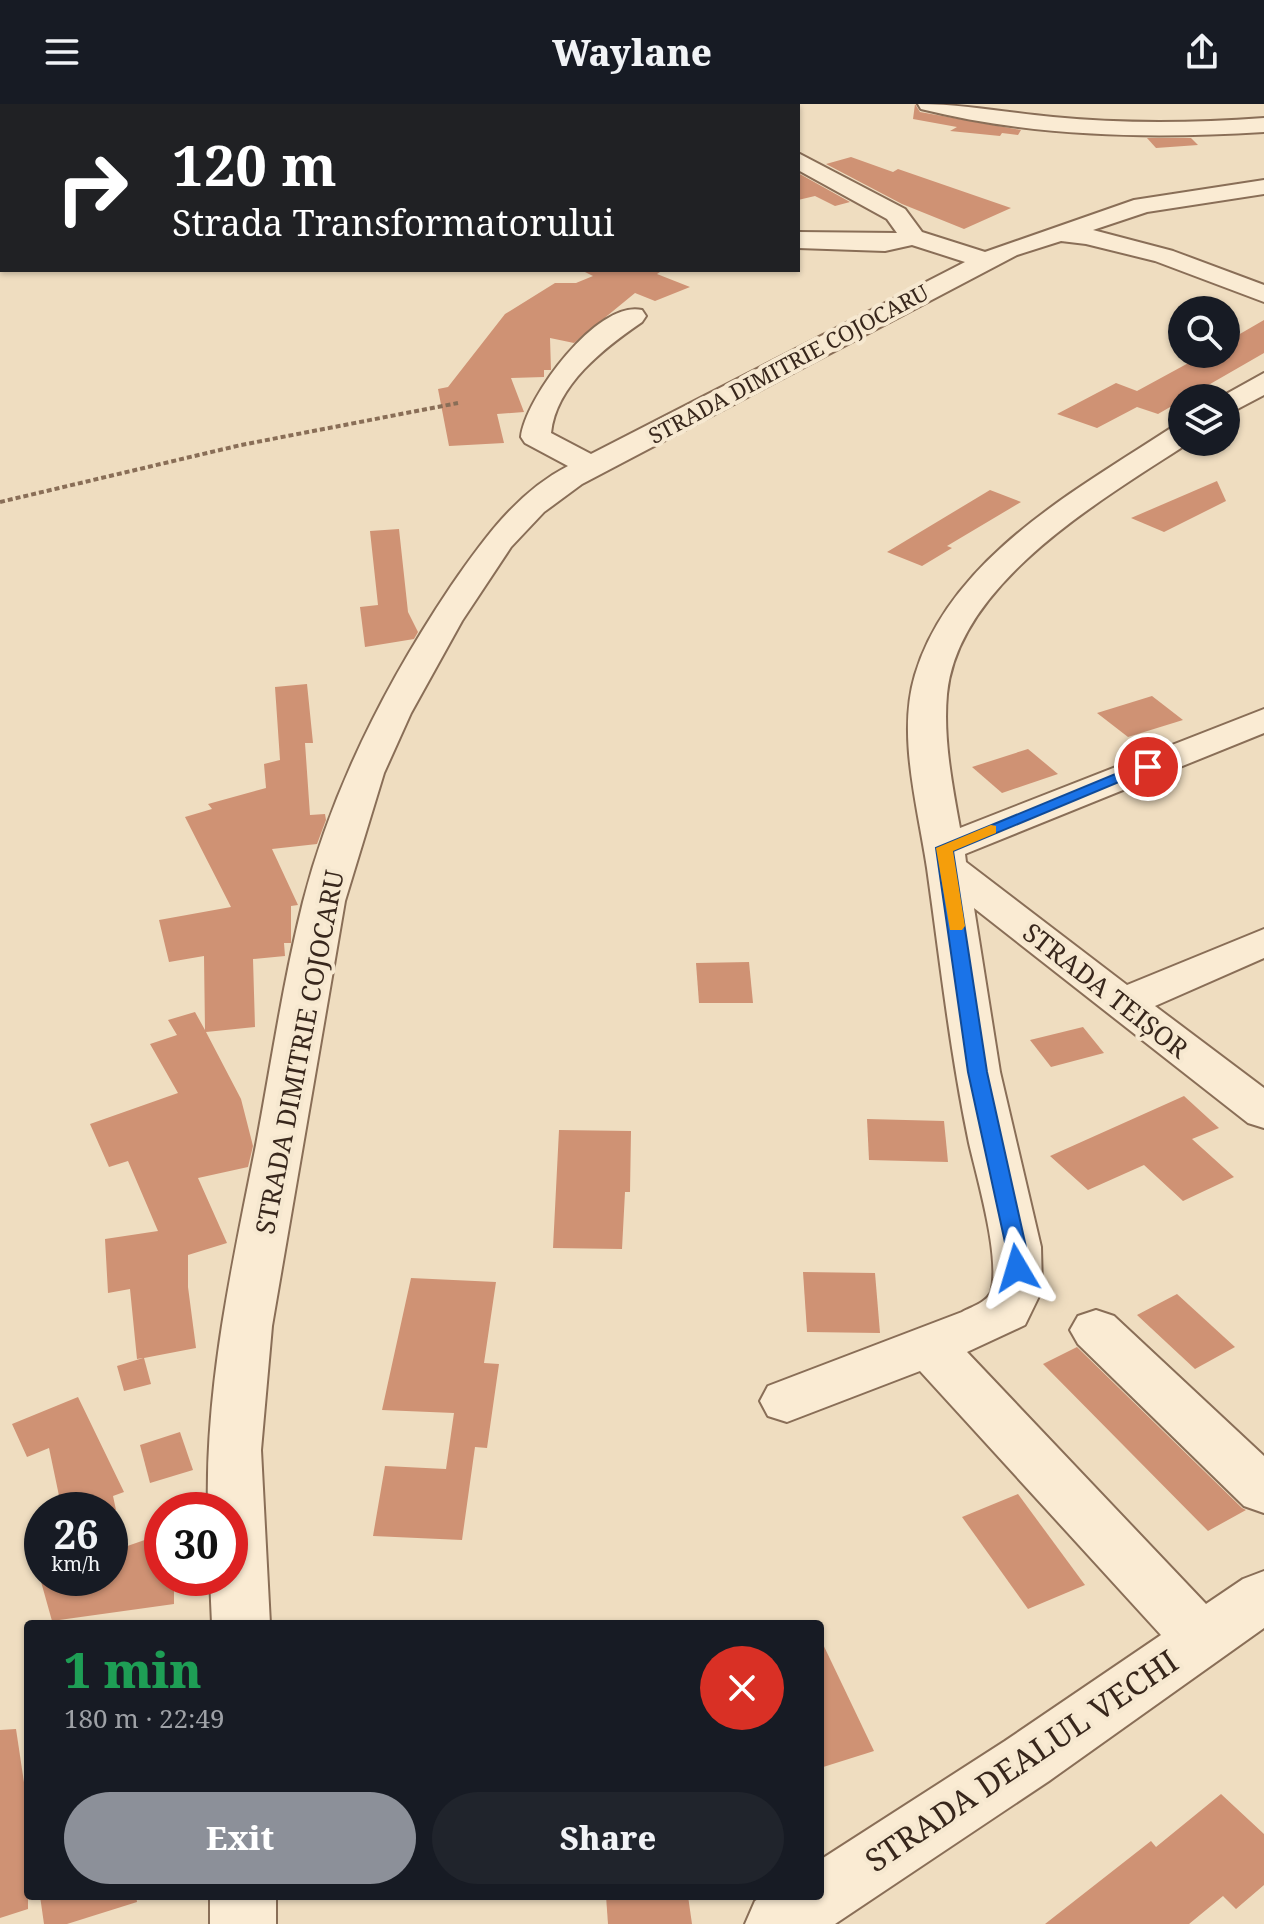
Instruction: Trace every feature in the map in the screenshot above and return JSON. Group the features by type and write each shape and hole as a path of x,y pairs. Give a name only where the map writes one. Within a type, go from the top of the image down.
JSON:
{"street":[{"path":"929,104 1048,123 1190,128 1264,125"},
{"path":"800,161 896,214 913,237"},
{"path":"1090,231 1143,205 1264,187"},
{"path":"1090,231 1208,271 1264,294"},
{"name":"STRADA DIMITRIE COJOCARU","path":"241,1620 234,1450 246,1326 324,901 365,773 393,713 445,621 499,541 533,505 590,466 987,261 1055,233 1090,231"},
{"name":"STRADA DIMITRIE COJOCARU","path":"800,240 885,243 913,237 987,261"},
{"path":"590,466 536,437 535,424 558,383 603,334 632,316"},
{"path":"1240,397 1264,382"},
{"path":"787,1401 980,1326 1007,1311 1017,1290 1016,1247 977,1072 946,858 928,713 932,675 953,631 975,598 1011,557 1064,513 1168,443"},
{"path":"946,858 1264,720"},
{"name":"STRADA TEIȘOR","path":"946,858 1123,1003 1264,1112"},
{"path":"1123,1003 1264,942"},
{"path":"1096,1330 1264,1490"},
{"path":"929,1346 1200,1637"},
{"name":"STRADA DEALUL VECHI","path":"824,1894 1027,1761 1200,1637 1264,1596"},
{"path":"243,1900 243,1924"},
{"name":"STRADA DEALUL VECHI","path":"778,1924 815,1900"}],"path":[{"path":"0,502 241,445 458,403"}],"building":[{"path":"915,104 920,112 1021,130 1018,135 1002,133 1000,136 950,131 957,127 913,119"},
{"path":"1147,138 1191,138 1198,145 1156,148"},
{"path":"851,157 893,172 898,169 1011,208 964,229 902,204 826,164"},
{"path":"800,174 850,202 835,206 815,196 800,200"},
{"path":"585,272 660,272 657,274 690,287 655,301 635,293 574,343 550,338 551,370 544,370 544,377 511,378 524,412 497,414 504,443 449,446 438,389 448,387 505,314 555,283 576,283 593,276"},
{"path":"1264,320 1264,353 1240,367 1240,334"},
{"path":"1179,368 1238,368 1210,384 1168,384 1168,408 1158,414 1137,407 1097,428 1057,414 1116,383 1137,391"},
{"path":"1217,481 1226,501 1164,532 1131,518"},
{"path":"990,490 1021,502 947,546 952,548 922,566 887,552"},
{"path":"399,529 408,612 418,632 414,639 365,647 360,607 378,605 370,531"},
{"path":"307,684 313,743 305,743 310,815 325,814 326,820 317,844 272,849 298,905 291,906 291,943 284,943 285,956 253,959 255,1027 206,1032 241,1099 253,1146 248,1167 198,1178 227,1243 188,1255 188,1287 196,1348 144,1358 151,1384 124,1391 117,1366 143,1358 137,1359 130,1289 108,1293 105,1239 158,1231 128,1161 109,1167 90,1124 178,1093 150,1044 177,1035 168,1020 195,1012 205,1030 204,956 169,962 159,920 231,907 185,817 212,809 208,804 266,788 264,764 280,760 275,687"},
{"path":"1152,696 1183,720 1128,737 1097,713"},
{"path":"1028,749 1058,774 1002,793 972,767"},
{"path":"749,962 753,1003 699,1003 696,963"},
{"path":"1083,1027 1104,1053 1051,1067 1030,1040"},
{"path":"1184,1096 1219,1128 1192,1139 1234,1177 1183,1201 1144,1165 1088,1190 1050,1156"},
{"path":"867,1119 944,1121 948,1162 869,1160"},
{"path":"559,1130 631,1131 630,1192 625,1192 622,1249 553,1248"},
{"path":"803,1272 875,1273 880,1333 807,1332"},
{"path":"411,1278 496,1282 484,1363 499,1364 487,1448 475,1447 462,1540 373,1536 385,1466 446,1469 454,1413 382,1410"},
{"path":"1177,1294 1235,1347 1195,1369 1137,1315"},
{"path":"1077,1347 1246,1510 1208,1531 1043,1364"},
{"path":"78,1397 124,1492 58,1492 49,1448 27,1457 12,1424"},
{"path":"180,1432 193,1470 150,1483 140,1445"},
{"path":"1018,1494 1085,1585 1028,1609 962,1517"},
{"path":"144,1540 144,1596 174,1596 174,1604 52,1620 45,1596 128,1596 128,1546"},
{"path":"824,1646 874,1751 824,1767"},
{"path":"16,1729 24,1782 24,1900 28,1900 28,1909 0,1918 0,1730"},
{"path":"1221,1794 1264,1834 1264,1885 1236,1909 1223,1896 1189,1924 1045,1924 1151,1841 1156,1847"},
{"path":"41,1900 137,1900 67,1924 44,1924"},
{"path":"606,1900 689,1900 692,1924 608,1924"}],"slow traffic":[{"path":"956,926 944,848 991,830"}],"route":[{"path":"1017,1268 1016,1247 977,1072 944,848 1148,767"}]}
